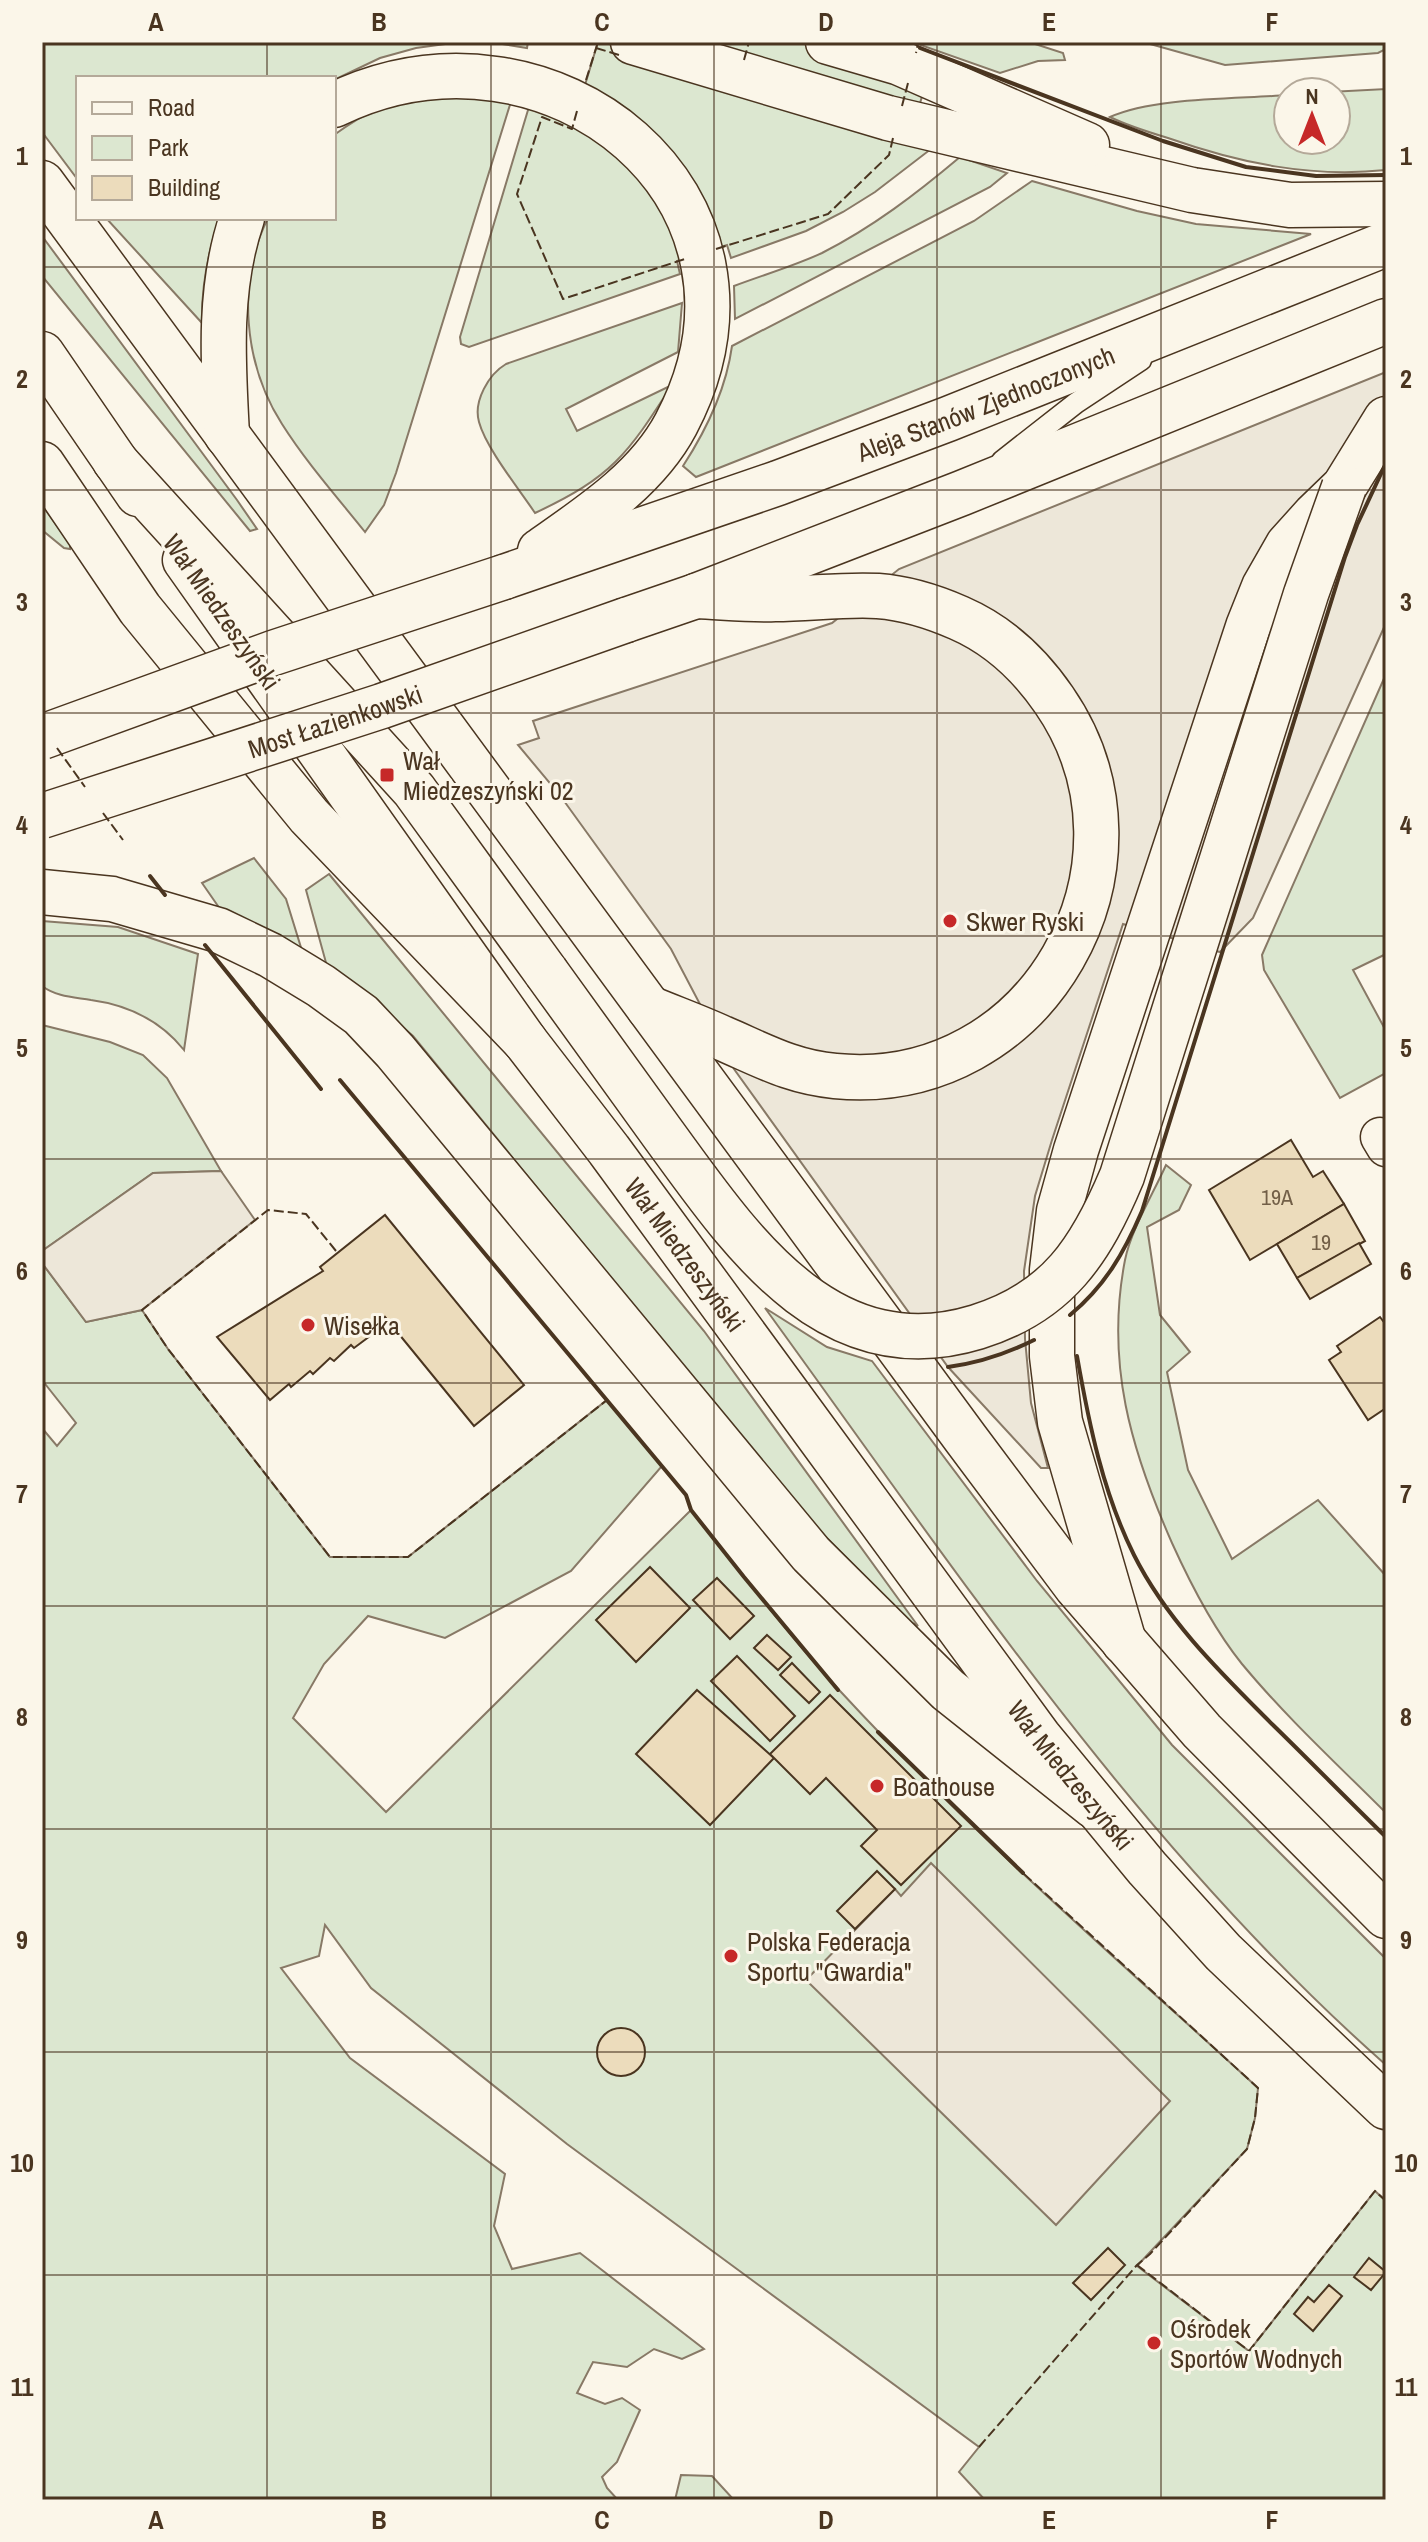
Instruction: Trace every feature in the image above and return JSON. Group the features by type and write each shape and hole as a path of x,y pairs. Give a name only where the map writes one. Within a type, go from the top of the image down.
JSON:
{"main road":[{"path":"633,42 888,118 1192,190 1290,205 1386,204"},
{"path":"828,42 900,63 1192,190"},
{"path":"42,737 273,653 504,577 574,541 636,478 676,426 695,384 706,332 705,270 698,238 674,184 640,139 590,100 556,83 495,67 426,69 388,78 336,104"},
{"path":"42,183 1076,1586 1202,1731 1386,1916"},
{"path":"227,435 223,366 226,278 241,220"},
{"name":"Aleja Stanów Zjednoczonych","path":"574,541 778,483 934,425 1386,244"},
{"path":"696,596 962,493 1386,321"},
{"name":"Wał Miedzeszyński","path":"42,354 525,1041 609,1150 1039,1737 1094,1806 1223,1952 1386,2107"},
{"path":"115,461 414,790 732,1228 771,1270 807,1300 839,1318 893,1334 930,1336 959,1332 1000,1320 1029,1305 1062,1279 1083,1255 1106,1214 1122,1176 1301,609 1344,487 1386,419"},
{"path":"42,464 140,609 309,816 525,1041"},
{"path":"1124,1642 1060,1422 1052,1356 1052,1270 1059,1211 1076,1150 1248,627 1264,587 1288,545 1344,487"},
{"path":"649,1008 724,1038 758,1056 798,1070 837,1076 873,1076 913,1070 974,1048 1017,1016 1043,988 1066,954 1087,903 1097,853 1091,782 1081,749 1069,722 1041,682 1010,650 960,619 922,604 879,596 775,599 696,596"},
{"name":"Most Łazienkowski","path":"42,816 382,706 696,596"},
{"path":"42,892 112,899 218,930 270,955 361,1015 395,1051 811,1554 948,1690 1094,1806"}],"lane":[{"path":"962,493 1076,403 1215,311"}],"green space":[{"path":"42,42 460,42 416,48 380,58 336,79 336,76 76,76 76,177 42,132"},
{"path":"460,42 528,42 527,48"},
{"path":"598,42 1029,42 1063,53 1065,60 1038,61 1000,73 918,44 911,74 926,83 918,110 931,149 875,192 806,231 731,258 727,245 677,261 680,274 469,347 461,344 460,337 531,100 575,118"},
{"path":"1143,42 1386,42 1386,49 1378,53 1225,65"},
{"path":"1386,89 1386,170 1330,172 1248,161 1138,129 1110,117 1128,110 1172,102 1272,96 1272,156 1352,156 1352,91"},
{"path":"513,95 396,473 384,505 365,532 291,438 269,401 252,350 248,296 251,269 267,220 336,220 336,134 361,117 392,103 413,98"},
{"path":"960,157 1007,173 990,187 735,319 734,286 801,262 841,243 894,209"},
{"path":"1032,181 1196,224 1311,234 696,477 683,466 714,409 732,346 974,221"},
{"path":"108,220 218,220 206,270 202,323"},
{"path":"42,236 257,529 250,531 42,276"},
{"path":"682,303 678,352 566,409 577,431 672,385 642,429 616,462 600,475 583,488 535,513 496,456 479,422 478,405 488,381 506,364"},
{"path":"42,505 70,544 70,549 64,548 42,530"},
{"path":"1386,674 1386,954 1353,970 1386,1031 1386,1073 1340,1098 1264,970 1262,955"},
{"path":"254,858 286,899 303,954 227,919 202,883"},
{"path":"329,874 704,1331 918,1626 910,1622 811,1522 413,1036 365,995 328,970 306,890"},
{"path":"42,921 118,927 198,954 184,1050 165,1030 130,1010 59,994 42,986"},
{"path":"42,1025 110,1042 143,1055 167,1078 221,1171 153,1173 42,1251"},
{"path":"1166,1165 1191,1185 1179,1210 1147,1227 1160,1315 1190,1352 1167,1372 1188,1470 1232,1559 1318,1500 1386,1576 1386,1813 1294,1722 1231,1650 1187,1575 1145,1474 1134,1440 1120,1370 1120,1298 1125,1260 1132,1237"},
{"path":"42,1263 86,1322 142,1310 168,1349 330,1557 408,1557 607,1400 662,1466 571,1571 445,1638 368,1616 324,1664 293,1718 386,1812 691,1510 802,1648 890,1744 1045,1894 1258,2088 1247,2149 1137,2266 1249,2351 1375,2191 1386,2201 1386,2500 985,2500 959,2472 979,2447 567,2144 371,1988 325,1925 319,1956 281,1968 350,2058 505,2174 494,2226 512,2269 580,2253 704,2349 682,2359 654,2349 627,2367 593,2362 577,2393 605,2404 622,2398 640,2410 617,2462 602,2477 618,2500 42,2500 42,1428 57,1446 76,1423 42,1380"},
{"path":"765,1308 827,1347 872,1361 1037,1581 1172,1745 1386,1959 1386,2065 1297,1981 1212,1892 1132,1800 981,1606"},
{"path":"681,2475 712,2476 734,2500 675,2500"}],"shaded area":[{"name":"Skwer Ryski","path":"1386,372 1386,623 1253,918 1220,952 1123,924 1052,1140 1035,1196 1024,1271 1025,1339 1031,1403 1048,1468 1041,1468 948,1367 734,1069 671,949 559,794 518,745 539,738 533,721 832,623 899,569"},
{"path":"221,1171 255,1220 142,1310 86,1322 42,1263 42,1251 153,1173"},
{"path":"931,1863 1170,2101 1056,2225 806,1980 895,1889 901,1896"}],"building":[{"path":"1291,1140 1313,1177 1323,1171 1344,1204 1250,1260 1209,1190"},
{"path":"1344,1204 1365,1241 1297,1278 1277,1244"},
{"name":"Wisełka","path":"385,1215 524,1385 474,1426 385,1317 374,1333 354,1348 351,1345 334,1361 330,1358 313,1374 310,1371 270,1400 217,1337 323,1271 320,1267"},
{"path":"1359,1243 1371,1264 1310,1299 1297,1278"},
{"path":"1380,1317 1386,1325 1386,1408 1368,1420 1329,1360 1341,1352 1337,1346"},
{"path":"650,1567 690,1608 636,1662 596,1620"},
{"path":"717,1578 754,1616 730,1639 693,1600"},
{"path":"767,1635 791,1657 778,1670 754,1648"},
{"path":"737,1656 795,1716 770,1741 711,1681"},
{"path":"792,1663 820,1692 809,1703 780,1675"},
{"path":"697,1690 774,1758 710,1825 636,1754"},
{"name":"Boathouse","path":"830,1695 961,1826 901,1885 861,1846 877,1830 826,1778 810,1794 770,1754"},
{"path":"877,1871 895,1889 855,1929 837,1911"},
{"path":"621,2028 638,2035 645,2052 638,2069 621,2076 604,2069 597,2052 604,2035"},
{"path":"1108,2248 1125,2265 1091,2300 1073,2283"},
{"path":"1369,2258 1386,2272 1371,2290 1354,2277"},
{"path":"1329,2285 1342,2296 1313,2331 1294,2314 1308,2297 1314,2302"}],"fence":[{"path":"586,80 598,42"},
{"path":"744,60 749,42"},
{"path":"913,42 918,43 916,53"},
{"path":"596,48 619,55"},
{"path":"902,106 908,83"},
{"path":"577,111 572,129 542,117 517,194 563,299 685,259"},
{"path":"716,249 828,214 889,155 893,138"},
{"path":"57,748 85,787"},
{"path":"103,813 123,840"},
{"path":"336,1251 306,1214 268,1210 142,1310 168,1349 330,1557 408,1557 607,1400"},
{"path":"979,2447 1137,2265 1247,2149 1258,2088 1023,1873"},
{"path":"1137,2265 1249,2351 1375,2191 1386,2201"}],"wall":[{"path":"920,48 1163,141 1246,167 1316,176 1386,175"},
{"path":"1070,1315 1112,1268 1142,1211 1345,557 1386,463"},
{"path":"150,876 165,895"},
{"path":"205,945 321,1089"},
{"path":"340,1080 686,1495 691,1510 838,1690"},
{"path":"948,1367 992,1357 1034,1340"},
{"path":"1077,1356 1106,1483 1123,1531 1147,1579 1179,1624 1215,1666 1386,1837"},
{"path":"878,1732 1023,1873"}],"place":[{"name":"Wał Miedzeszyński 02","path":"387,775"},
{"name":"Skwer Ryski","path":"950,921"},
{"name":"Wisełka","path":"308,1325"},
{"name":"Boathouse","path":"877,1786"},
{"name":"Polska Federacja Sportu \"Gwardia\"","path":"731,1956"},
{"name":"Ośrodek Sportów Wodnych","path":"1154,2343"}]}
